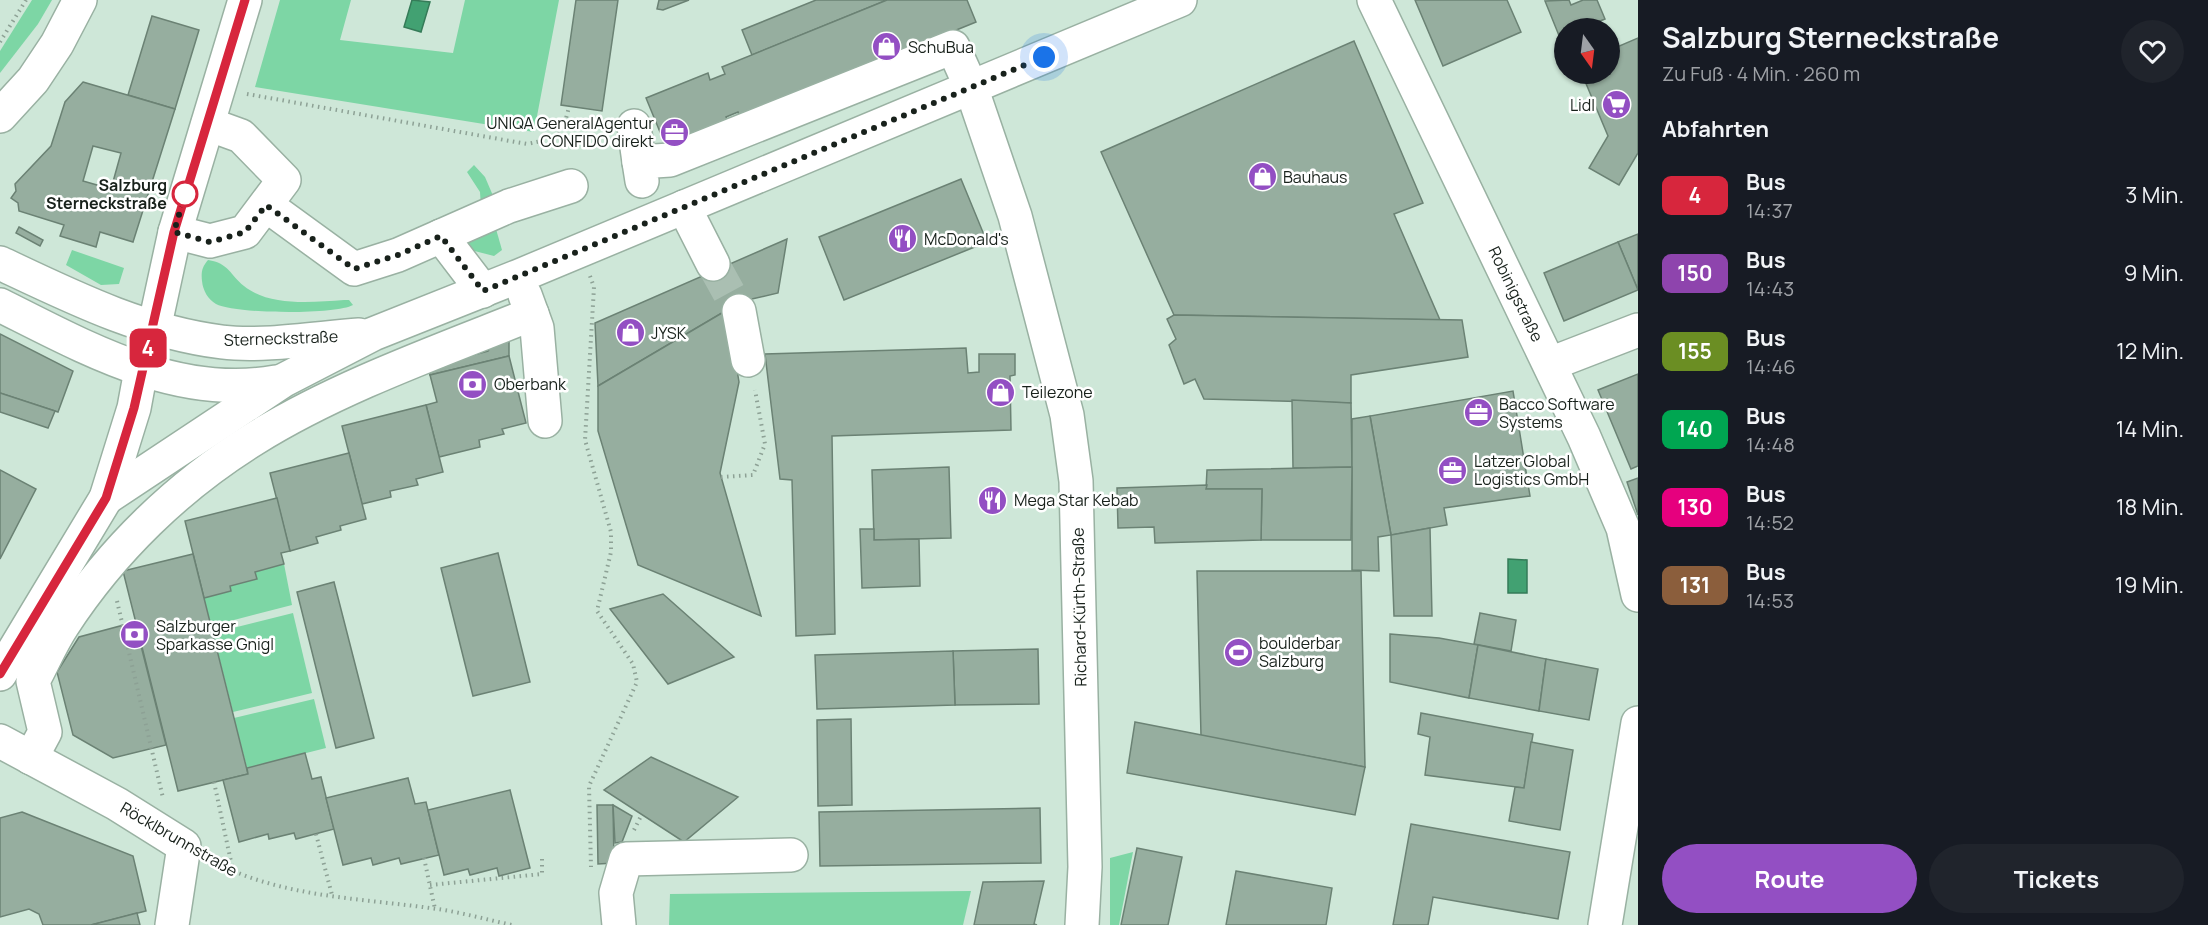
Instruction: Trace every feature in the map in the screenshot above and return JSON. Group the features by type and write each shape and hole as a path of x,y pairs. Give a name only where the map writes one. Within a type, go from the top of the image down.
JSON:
{"street":[{"path":"0,116 33,80 57,44 80,0"},
{"path":"0,674 106,498 134,408 141,370 154,329 174,232 245,0"},
{"name":"Sterneckstraße","path":"106,498 284,380 373,334 483,291 1180,0"},
{"name":"Robinigstraße","path":"1374,0 1550,364 1623,528 1636,577"},
{"name":"Richard-Kürth-Straße","path":"634,126 641,171 953,47 971,87 1016,216 1069,426 1076,481 1085,867 1082,925"},
{"path":"174,232 210,242 245,232 284,180 241,136 208,124"},
{"path":"266,205 354,269 398,255 509,206 571,186"},
{"path":"684,207 713,264"},
{"path":"441,236 483,291"},
{"name":"Sterneckstraße","path":"0,263 109,314 154,329 224,342 260,342 373,334"},
{"path":"519,276 537,327 545,421"},
{"name":"Sterneckstraße","path":"0,305 92,351 141,370 213,386 262,384 284,380"},
{"path":"739,311 748,360"},
{"path":"31,758 45,732 33,681 62,626 127,543 176,496 220,461 302,412 371,380 532,314"},
{"path":"1550,364 1638,330"},
{"path":"1605,925 1638,723"},
{"name":"Röcklbrunnstraße","path":"0,741 117,804 179,842"},
{"path":"172,925 179,842"},
{"path":"618,909 626,859 790,855"},
{"path":"606,863 618,909"}],"path":[{"path":"0,42 26,0"},
{"path":"217,88 527,144 554,138 564,129 569,106"},
{"path":"579,251 594,287 585,440 611,532 611,552 597,611 633,664 637,682 589,786 591,871 618,909"},
{"path":"721,477 753,475 765,444 757,390 744,391 741,365 748,360"},
{"path":"106,568 112,572 113,584 179,842"},
{"path":"214,783 233,872"},
{"path":"316,834 333,895"},
{"name":"Röcklbrunnstraße","path":"179,842 233,872 266,884 435,909 512,925"},
{"path":"430,885 542,874 542,856"},
{"path":"424,858 435,909"}],"shaded area":[{"path":"32,0 52,0 38,24 0,73 0,51"},
{"path":"280,0 351,0 340,40 453,53 465,0 559,0 534,132 255,87"},
{"path":"412,0 430,2 421,32 404,27"},
{"path":"474,165 485,177 494,198 481,207 480,192 467,172"},
{"path":"496,229 502,250 494,256 459,247 458,233"},
{"path":"72,250 124,268 119,284 101,285 66,265"},
{"path":"208,260 221,264 244,286 266,297 292,302 349,300 353,305 327,310 284,312 242,310 216,304 203,288 202,272"},
{"path":"1508,559 1527,560 1527,593 1508,593"},
{"path":"284,564 292,605 211,626 204,598 231,591 230,586 257,579 255,572"},
{"path":"293,613 312,693 233,712 213,633"},
{"path":"314,699 326,748 247,768 234,718"},
{"path":"1133,852 1119,925 1110,925 1110,858"},
{"path":"971,891 963,925 669,925 670,894"}],"building":[{"path":"576,0 618,0 602,111 561,105"},
{"path":"659,0 689,0 663,10 657,9"},
{"path":"816,0 887,0 752,55 742,30"},
{"path":"887,0 967,0 976,22 740,118 738,112 726,117 729,124 667,149 646,98 708,73 710,80 725,74 722,67"},
{"path":"1415,0 1507,0 1521,32 1443,66"},
{"path":"1569,0 1571,5 1583,0 1597,0 1605,18 1554,18 1554,23 1545,1"},
{"path":"152,16 199,30 175,109 128,95"},
{"name":"Lidl","path":"1638,38 1638,153 1619,185 1589,168 1608,136 1586,84 1620,84 1620,46"},
{"name":"Bauhaus","path":"1354,41 1423,203 1394,214 1440,320 1174,315 1101,152"},
{"path":"83,82 175,109 133,242 100,232 96,247 60,236 64,225 19,211 18,203 11,198 16,191 15,184 51,146 65,102","holes":["93,146 121,153 111,189 83,181"]},
{"name":"McDonald's","path":"961,179 987,242 844,300 819,237"},
{"path":"19,227 43,240 40,246 16,233"},
{"path":"1638,234 1638,290 1618,242"},
{"path":"787,239 778,293 743,301 598,386 595,323"},
{"path":"1618,242 1638,290 1564,321 1544,273"},
{"path":"727,310 739,382 720,473 761,616 638,565 598,431 598,386"},
{"path":"1174,315 1462,320 1468,357 1351,375 1351,403 1204,399 1195,379 1184,384 1169,345 1176,339 1167,319"},
{"path":"0,334 73,371 58,412 0,393"},
{"path":"496,338 509,338 509,356 430,375 428,367 488,351"},
{"path":"966,348 968,373 979,372 979,354 1015,354 1015,375 1010,376 1011,430 832,436 835,634 796,636 792,480 780,479 765,354"},
{"path":"509,356 526,423 502,429 504,434 479,440 480,447 439,457 426,405 437,402 430,375"},
{"path":"1638,374 1638,466 1631,469 1598,390"},
{"name":"Latzer Global Logistics GmbH","path":"1513,391 1530,496 1444,508 1447,525 1391,535 1370,416"},
{"path":"0,393 55,411 48,428 0,412"},
{"path":"1292,400 1351,403 1352,467 1293,468"},
{"path":"426,405 443,472 416,479 418,485 390,491 391,497 362,504 342,426"},
{"path":"1370,416 1391,535 1378,537 1379,571 1352,570 1352,419"},
{"path":"349,453 366,519 340,526 341,530 316,537 318,543 290,551 270,473"},
{"path":"949,467 951,538 874,540 872,470"},
{"path":"1352,467 1351,540 1261,540 1262,489 1206,489 1207,470"},
{"path":"0,470 36,489 0,559"},
{"path":"1638,478 1638,515 1627,482"},
{"path":"1207,485 1206,489 1262,489 1261,540 1155,543 1154,527 1118,528 1117,488"},
{"path":"277,498 290,551 281,553 284,564 255,572 257,579 230,586 231,591 204,598 185,521"},
{"path":"1430,528 1432,616 1394,616 1391,535"},
{"path":"860,529 874,529 874,540 919,539 920,586 862,588"},
{"path":"498,553 530,682 473,696 441,568"},
{"path":"193,554 248,774 178,791 123,571"},
{"path":"1197,571 1361,571 1365,767 1201,736"},
{"path":"334,582 374,738 336,748 297,592"},
{"path":"663,594 734,657 668,684 610,609"},
{"path":"1480,613 1516,620 1511,651 1474,644"},
{"path":"135,622 166,745 113,758 73,735 57,672 79,637"},
{"path":"1390,634 1439,638 1478,645 1469,698 1390,682"},
{"path":"1478,645 1546,659 1539,711 1469,698"},
{"path":"1038,649 1039,704 955,705 953,651"},
{"path":"953,651 955,705 817,709 815,655"},
{"path":"1546,659 1598,669 1589,720 1539,711"},
{"path":"1421,713 1533,734 1524,788 1425,775 1430,737 1418,734"},
{"path":"851,719 852,805 818,806 817,720"},
{"path":"1135,722 1365,767 1355,815 1127,773"},
{"path":"1531,742 1573,750 1560,830 1509,821 1515,787 1524,788"},
{"path":"305,753 312,779 321,777 334,829 296,839 294,833 269,839 268,834 239,842 223,780 248,774 247,768"},
{"path":"651,757 738,797 684,842 604,790"},
{"path":"408,778 415,804 426,802 439,855 401,864 399,858 373,865 371,858 343,865 326,798"},
{"path":"510,790 530,868 499,876 497,868 470,875 468,869 444,875 428,810"},
{"path":"597,805 613,805 614,863 598,864"},
{"path":"613,805 632,816 622,842 615,843"},
{"path":"1040,808 1041,863 820,866 819,812"},
{"path":"22,812 133,856 146,911 91,925 43,925 39,914 29,909 0,917 0,818"},
{"path":"1411,824 1570,852 1558,919 1433,897 1428,925 1393,925"},
{"path":"1137,848 1182,857 1168,925 1121,925"},
{"path":"1236,871 1332,888 1326,925 1226,925"},
{"path":"1044,881 1034,924 1037,925 974,925 983,882"},
{"path":"137,913 140,925 91,925"}],"tunnel":[{"path":"713,264 739,311"}],"bus line":[{"name":"4","path":"0,674 106,498 134,408 141,370 154,329 174,232 245,0"}],"place":[{"name":"SchuBua","path":"887,47"},
{"name":"Lidl","path":"1616,105"},
{"name":"UNIQA GeneralAgentur CONFIDO direkt","path":"675,132"},
{"name":"Bauhaus","path":"1262,177"},
{"name":"Salzburg Sterneckstraße","path":"185,194"},
{"name":"McDonald's","path":"903,239"},
{"name":"JYSK","path":"630,333"},
{"name":"Oberbank","path":"473,384"},
{"name":"Teilezone","path":"1001,392"},
{"name":"Bacco Software Systems","path":"1478,413"},
{"name":"Latzer Global Logistics GmbH","path":"1453,470"},
{"name":"Mega Star Kebab","path":"993,500"},
{"name":"Salzburger Sparkasse Gnigl","path":"135,635"},
{"name":"boulderbar Salzburg","path":"1238,652"}],"route":[{"path":"185,194 174,232 210,242 245,232 266,205 354,269 398,255 441,236 483,291 1044,57"}]}
